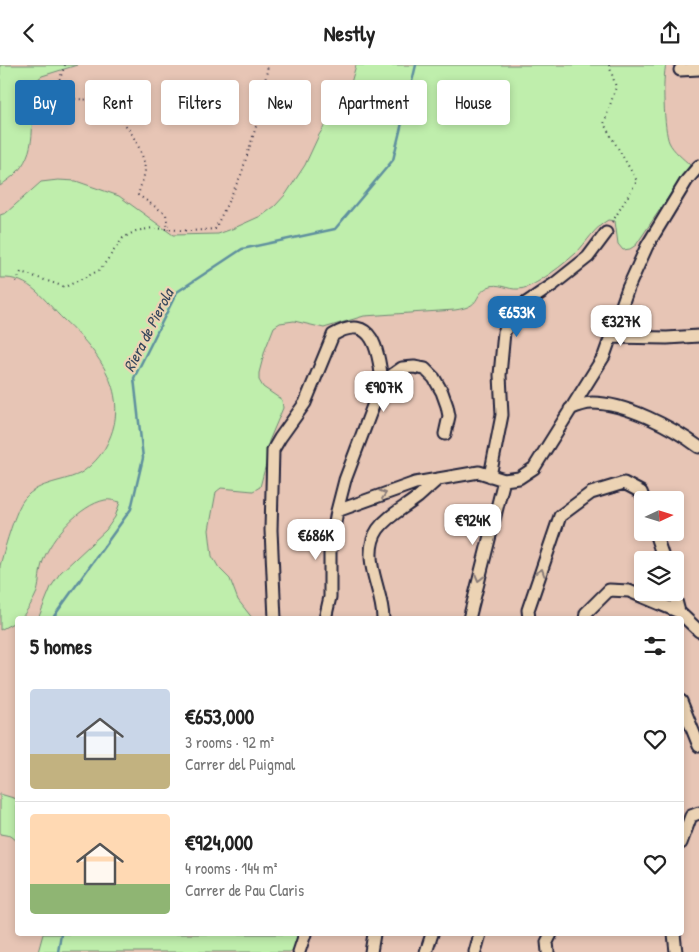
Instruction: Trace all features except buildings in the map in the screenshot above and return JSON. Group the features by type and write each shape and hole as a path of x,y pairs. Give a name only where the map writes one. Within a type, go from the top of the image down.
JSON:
{"street":[{"path":"680,70 699,69"},
{"path":"337,511 415,483 479,473 504,480 519,478 534,468 604,356 628,288 647,245 687,180 699,166"},
{"path":"490,476 502,415 500,375 504,332 520,307 554,284 588,257 606,233"},
{"path":"275,616 271,530 273,450 305,403 333,335 342,329 355,328 365,332 374,341 379,352 382,382 345,480 337,511 330,551 330,597 326,616"},
{"path":"611,337 667,338 699,336"},
{"path":"382,382 402,368 414,367 425,369 434,378 447,406 449,416 445,434"},
{"path":"570,409 582,404 592,403 618,407 644,416 687,438 699,447"},
{"path":"383,616 371,565 374,539 383,521 439,478"},
{"path":"470,616 504,480"},
{"path":"529,616 528,610 560,517 591,493 624,483 639,491"},
{"path":"586,616 586,613 609,590 629,591 679,612 683,616"},
{"path":"676,601 679,612"},
{"path":"684,617 699,631"},
{"path":"684,708 699,746"},
{"path":"684,835 691,816 699,813"},
{"path":"299,952 304,936"},
{"path":"371,952 374,936"},
{"path":"426,952 431,936"},
{"path":"475,952 479,936"},
{"path":"548,952 547,942 551,936"},
{"path":"674,936 676,952"}],"path":[{"path":"65,65 56,89 58,96 67,99 98,102 106,106 128,126 137,145 145,170 138,195 166,214 168,230"},
{"path":"16,282 21,272 66,287 100,270 123,238 136,231 153,228 191,231 215,229 241,175 258,120 268,65"},
{"path":"606,233 637,181 604,124 616,87 609,65"}],"green space":[{"path":"0,65 77,65 42,76 37,80 15,80 15,125 32,125 31,141 25,162 12,177 0,186"},
{"path":"356,65 666,65 664,92 667,136 673,149 690,165 636,245 630,249 623,250 618,244 615,221 608,220 595,231 572,257 539,281 521,289 496,285 488,287 483,290 474,303 464,308 364,316 324,328 294,321 280,323 274,327 265,350 259,380 263,387 282,400 283,408 269,441 260,487 253,491 221,488 216,492 209,530 212,556 219,568 230,579 238,600 251,616 39,616 51,587 60,573 106,530 115,517 120,502 107,500 86,508 60,533 43,561 37,592 30,606 23,616 15,616 15,622 0,630 0,566 22,502 34,490 79,474 95,461 107,444 114,426 116,408 114,392 108,376 100,360 89,346 29,285 11,278 0,278 0,215 6,213 41,182 58,180 76,181 119,196 173,235 218,234 263,215 275,206 286,194 305,165 325,125 427,125 427,80 352,80"},
{"path":"0,794 15,798 15,839 11,836 0,834"},
{"path":"42,936 297,936 297,943 291,952 38,952"}],"waterway":[{"name":"Riera de Pierola","path":"54,616 131,509 143,458 134,378 177,292 242,249 335,229 393,160 416,65"},
{"name":"Riera de Pierola","path":"58,952 61,936"}]}
